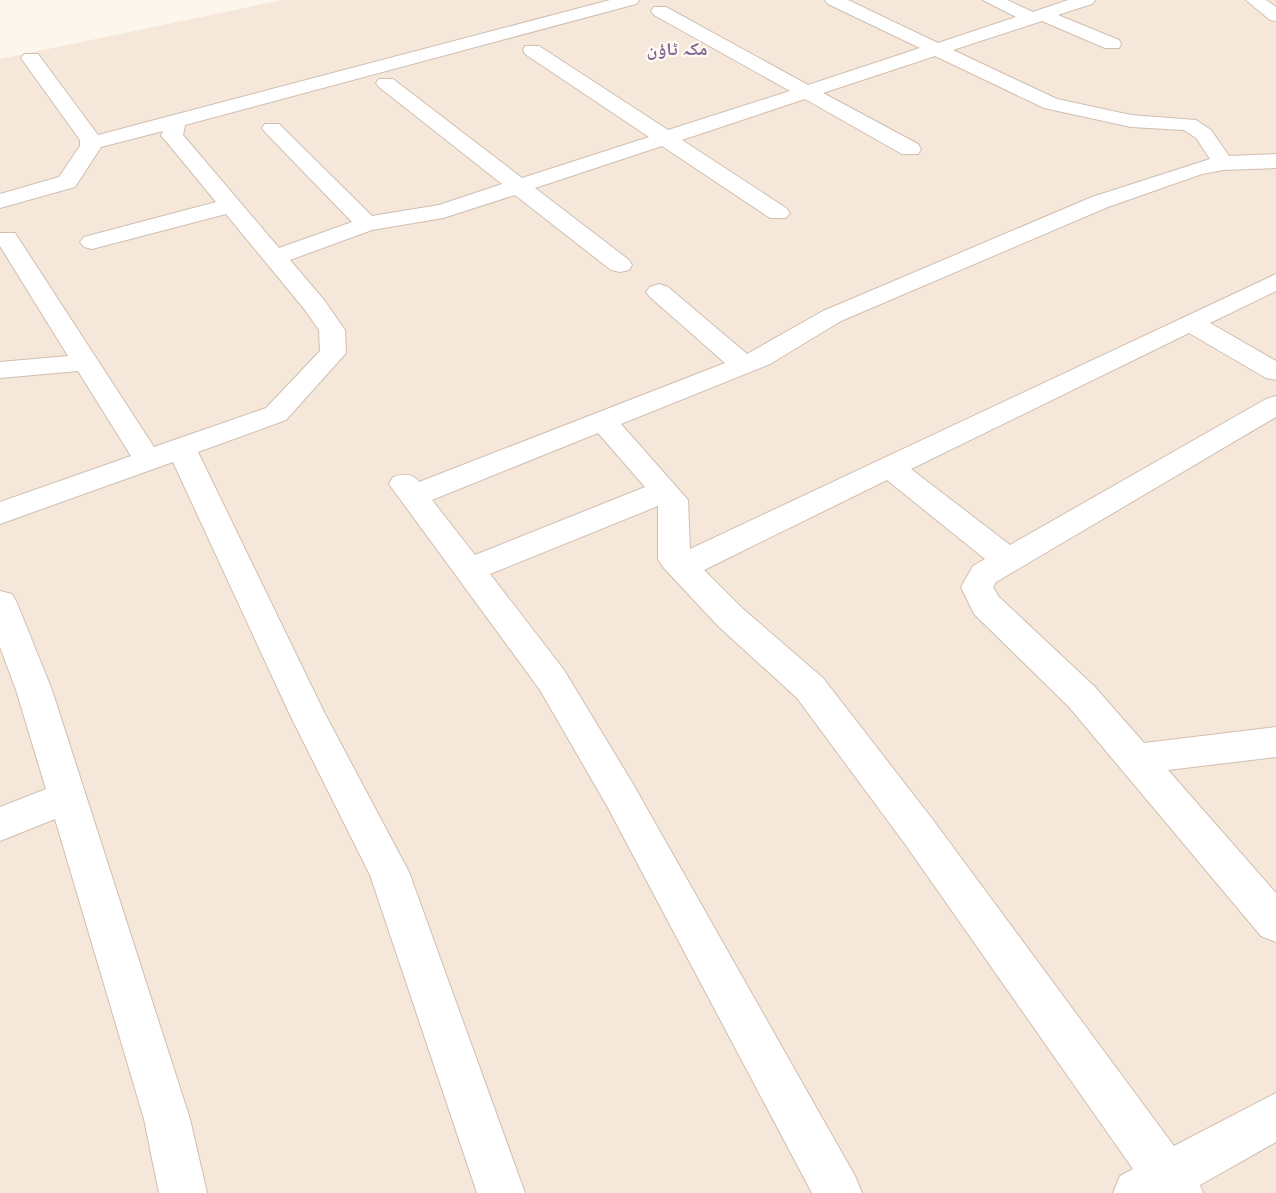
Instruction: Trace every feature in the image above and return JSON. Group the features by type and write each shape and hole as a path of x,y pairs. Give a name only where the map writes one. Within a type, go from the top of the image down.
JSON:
{"street":[{"path":"0,201 67,182 91,143 630,0"},
{"path":"834,0 1051,104 1131,121 1189,124 1204,134 1223,163"},
{"path":"992,0 1112,44"},
{"path":"273,258 367,224 443,212 516,185 1086,0"},
{"path":"1255,0 1276,16"},
{"path":"660,11 910,149"},
{"path":"532,50 778,213"},
{"path":"31,58 91,143"},
{"path":"386,83 620,265"},
{"path":"0,513 276,414 333,353 332,330 315,305 171,136 175,121"},
{"path":"272,128 367,224"},
{"path":"838,1193 620,795 552,680 408,490 603,421 761,358 832,316 1068,216 1196,169 1223,163 1276,161"},
{"path":"92,242 229,206"},
{"path":"7,238 86,362 164,454 308,715 389,872 501,1193"},
{"path":"0,274 25,266"},
{"path":"681,567 1276,281"},
{"path":"659,292 744,365"},
{"path":"1189,322 1276,372"},
{"path":"0,370 86,362"},
{"path":"1276,405 984,574 977,587 986,605 1082,697 1276,923"},
{"path":"603,421 673,500 674,559 730,617 810,688 919,832 1161,1188 1276,1116"},
{"path":"889,467 1008,560"},
{"path":"470,570 665,491"},
{"path":"0,603 34,690 167,1119 183,1193"},
{"path":"1135,759 1276,742"},
{"path":"0,824 67,797"}],"shaded area":[{"path":"282,0 1276,0 1276,1193 0,1193 0,59"}],"district":[{"name":"مکہ ٹاؤن","path":"677,49"}]}
